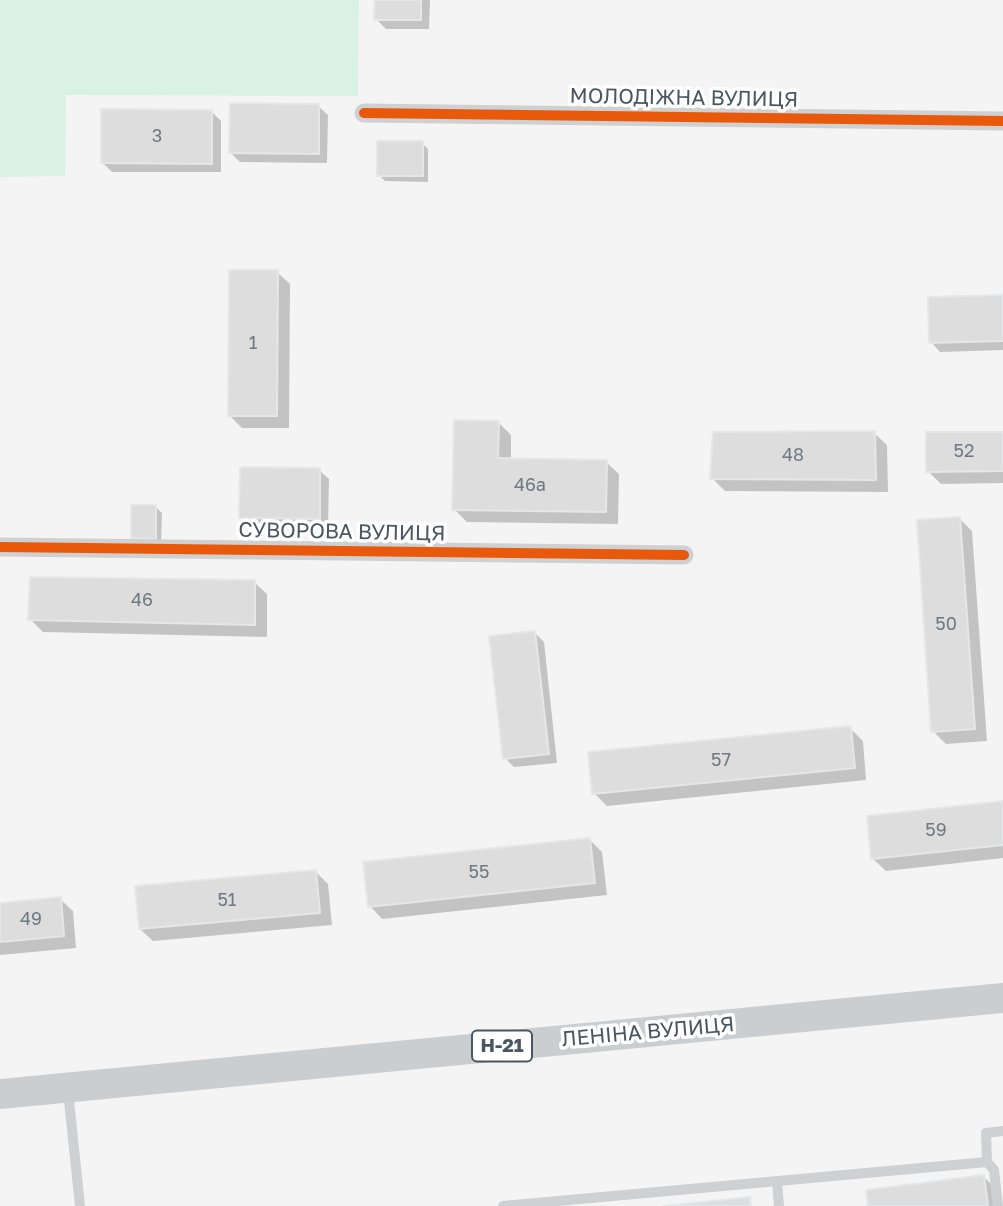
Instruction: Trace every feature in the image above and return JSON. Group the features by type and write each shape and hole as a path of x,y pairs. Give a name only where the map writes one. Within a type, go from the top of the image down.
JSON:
{"main road":[{"name":"ЛЕНІНА ВУЛИЦЯ","path":"0,1094 1003,998"}],"street":[{"name":"МОЛОДІЖНА ВУЛИЦЯ","path":"364,113 1003,121"},
{"name":"СУВОРОВА ВУЛИЦЯ","path":"0,548 684,555"}],"lane":[{"path":"68,1087 80,1206"},
{"path":"998,1206 994,1170 987,1162 986,1133 1003,1132"},
{"path":"503,1206 563,1203 987,1162"},
{"path":"777,1181 779,1206"}],"green space":[{"path":"0,0 359,0 358,96 66,95 65,176 0,177"}],"building":[{"path":"375,0 421,0 421,20 374,20"},
{"path":"230,103 319,104 319,154 229,153"},
{"path":"101,109 212,110 212,164 101,163"},
{"path":"377,141 423,141 423,176 377,176"},
{"path":"229,270 278,270 277,416 228,416"},
{"path":"1003,295 1003,341 929,343 928,297"},
{"path":"454,420 499,421 498,458 607,460 606,512 452,510"},
{"path":"875,431 876,480 710,479 713,432"},
{"path":"926,432 1003,432 1003,471 926,472"},
{"path":"240,467 320,468 320,519 239,518"},
{"path":"131,505 156,505 156,539 131,538"},
{"path":"960,517 975,729 931,732 917,520"},
{"path":"30,577 255,580 255,625 28,620"},
{"path":"535,631 549,754 503,759 489,636"},
{"path":"851,726 855,768 592,794 588,752"},
{"path":"1003,801 1003,845 871,859 867,816"},
{"path":"590,838 595,883 368,907 363,862"},
{"path":"316,870 320,913 139,929 135,886"},
{"path":"61,897 64,936 0,942 0,903"},
{"path":"984,1175 988,1206 868,1206 866,1190"},
{"path":"750,1197 751,1206 664,1206"}],"cycle path":[{"path":"364,113 1003,121"},
{"path":"0,547 684,555"}]}
